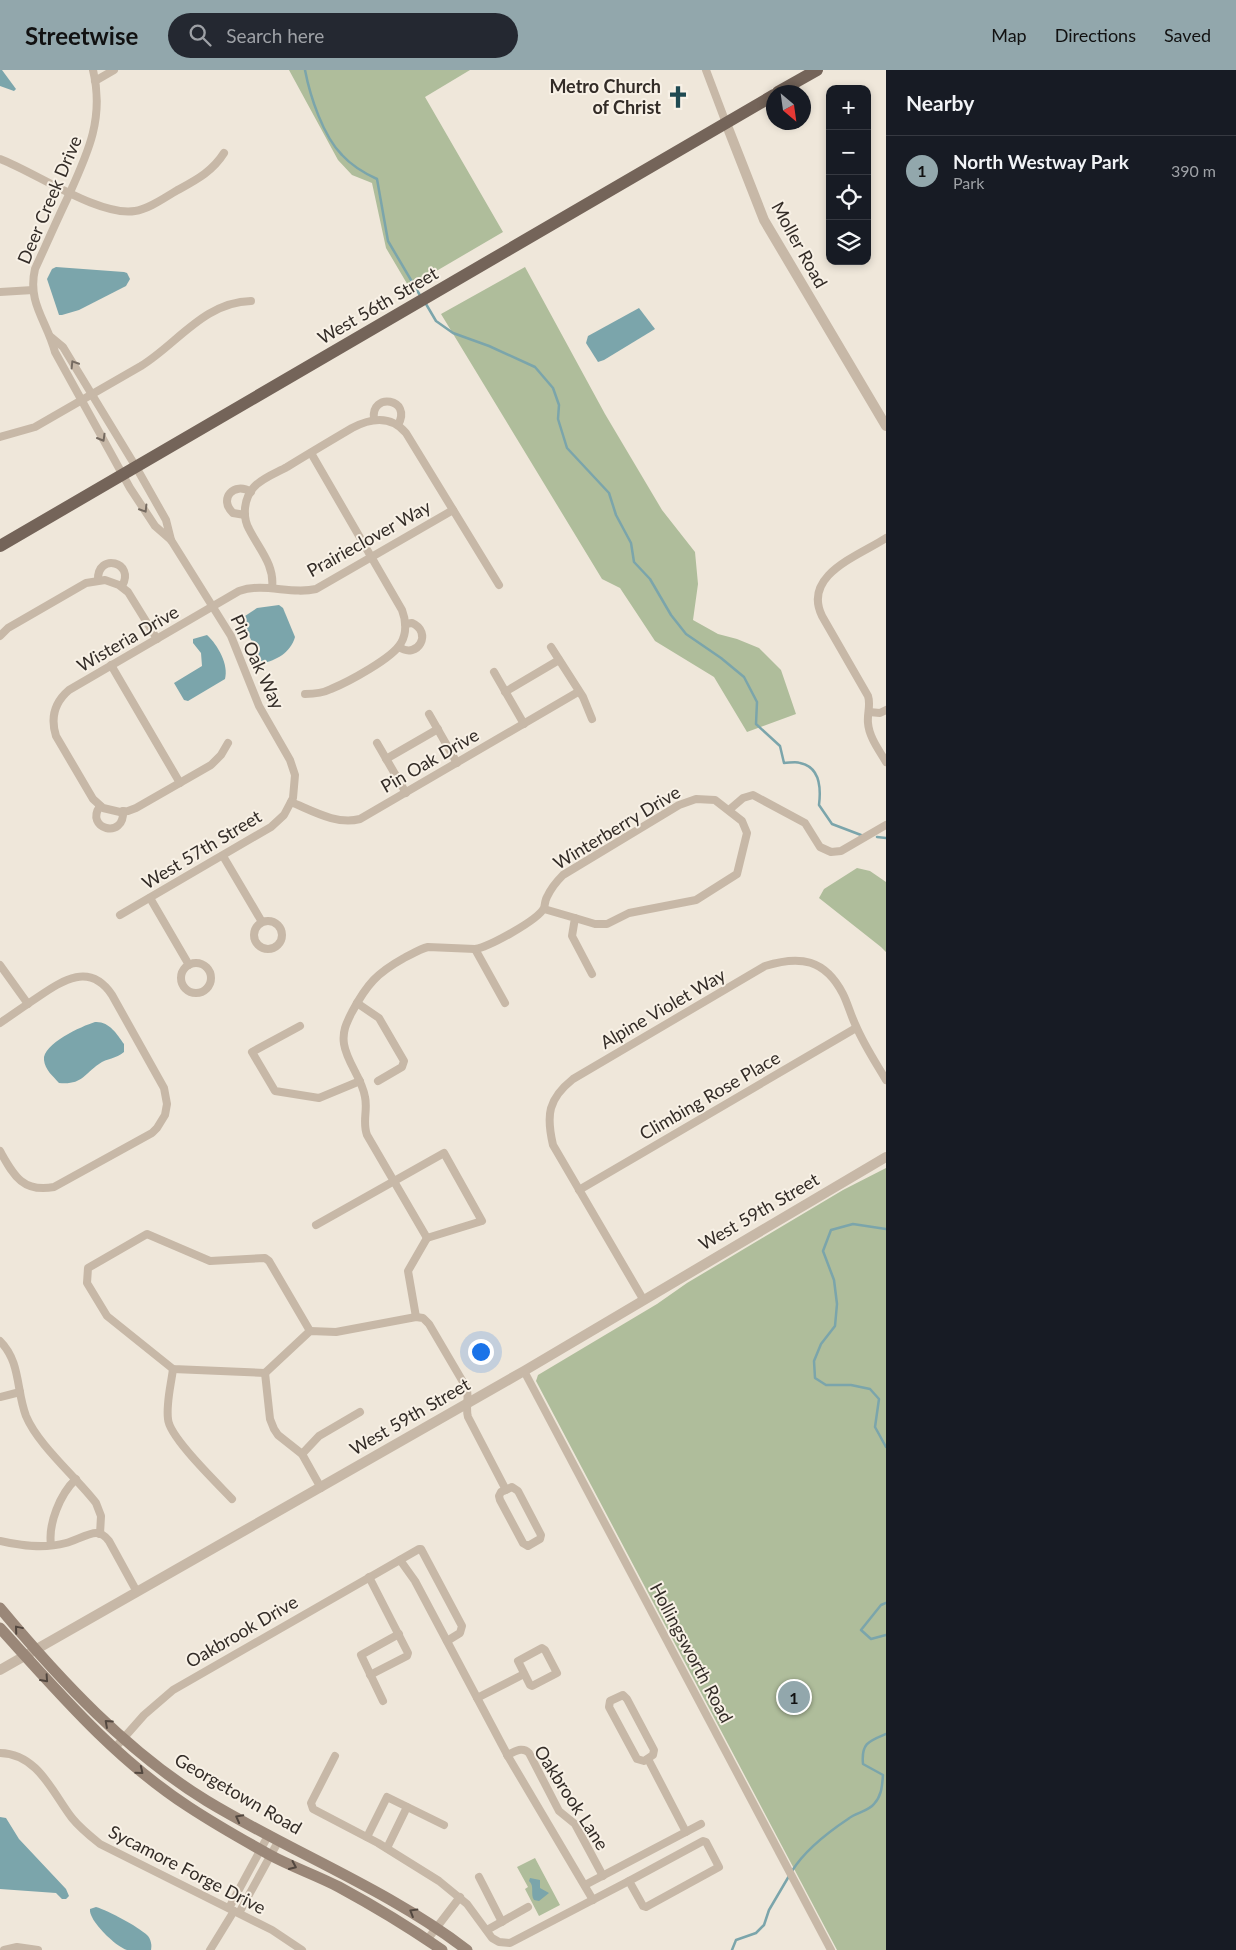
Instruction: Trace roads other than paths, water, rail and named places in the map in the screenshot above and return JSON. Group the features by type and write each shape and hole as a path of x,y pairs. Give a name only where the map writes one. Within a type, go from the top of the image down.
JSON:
{"main road":[{"path":"790,85 817,70"},
{"name":"West 56th Street","path":"0,546 766,100"},
{"name":"Georgetown Road","path":"0,1608 36,1650 88,1705 124,1738 178,1782 208,1801 387,1896 437,1927 467,1950"},
{"name":"Georgetown Road","path":"0,1628 81,1718 114,1749 170,1794 266,1852 375,1907 442,1950"}],"street":[{"name":"Deer Creek Drive","path":"93,70 97,103 93,137 36,269 33,290 36,305 51,338 55,352 123,474"},
{"path":"95,81 114,70"},
{"name":"Moller Road","path":"706,70 764,220 886,426"},
{"path":"0,159 113,210 138,211 206,174 224,153"},
{"path":"0,292 33,290"},
{"path":"0,437 35,427 148,362 192,325 230,304 251,301"},
{"name":"Deer Creek Drive","path":"51,338 63,347 136,466"},
{"path":"374,419 374,410 377,406 382,402 390,402 396,404 400,410 401,417 398,425"},
{"path":"272,588 270,569 248,528 245,515 246,500 251,492 263,481 352,428 365,421 374,419 385,420 398,425 407,435 499,585"},
{"path":"305,694 321,693 332,689 387,658 399,647 404,635 405,624 402,610 310,453"},
{"name":"Pin Oak Way","path":"136,466 166,520 171,540"},
{"name":"Pin Oak Way","path":"123,474 155,526 171,540 235,644 259,706 292,763 295,783 291,802"},
{"path":"245,515 236,515 230,510 227,504 228,497 236,488 244,488 251,492"},
{"name":"Prairieclover Way","path":"213,606 244,589 257,587 303,591 316,589 453,510"},
{"path":"886,538 828,575 819,588 818,607 866,692 869,700 868,729 886,762"},
{"path":"98,580 98,573 102,567 106,564 115,563 121,566 124,571 125,580 122,586"},
{"path":"0,636 8,628 86,583 98,580 122,586 133,598 157,640"},
{"name":"Wisteria Drive","path":"100,806 90,795 56,736 53,718 59,700 70,690 213,606"},
{"path":"399,647 406,650 416,648 421,643 420,629 412,623 405,624"},
{"path":"551,647 582,697 592,719"},
{"path":"505,692 559,660"},
{"path":"111,665 180,783"},
{"path":"494,672 524,724"},
{"name":"Pin Oak Drive","path":"291,802 334,819 351,821 366,816 578,692"},
{"path":"869,712 886,710"},
{"path":"428,714 457,763"},
{"path":"386,759 438,729"},
{"path":"378,743 406,793"},
{"path":"123,812 122,820 118,826 102,827 97,820 96,814 100,806 110,811 123,812 132,810 216,760 228,744"},
{"path":"427,1238 366,1135 364,1122 366,1098 345,1049 343,1036 345,1026 369,983 377,975 418,950 430,947 475,949 495,942 535,918 544,909 595,924 607,924 629,914 696,900 732,879 738,873 746,833 743,823 729,810 744,798 753,795 805,823 820,847 831,852 840,851 886,825"},
{"name":"Winterberry Drive","path":"544,909 550,889 563,875 682,804 708,798 717,801 729,810"},
{"name":"West 57th Street","path":"120,915 277,823 291,802"},
{"path":"223,856 262,922"},
{"path":"150,898 189,965"},
{"path":"575,918 572,936 592,974"},
{"path":"475,949 504,1003"},
{"name":"Alpine Violet Way","path":"579,1190 553,1145 549,1121 554,1098 573,1079 765,966 796,959 811,963 826,971 844,995 856,1028"},
{"path":"0,965 28,1004"},
{"path":"0,1023 69,978 88,977 102,984 112,995 162,1085 167,1107 164,1119 152,1133 58,1186 39,1189 28,1186 16,1177 0,1151"},
{"path":"357,1004 379,1018 404,1061 402,1067 378,1081"},
{"path":"300,1026 252,1052 275,1091 319,1098 360,1081"},
{"path":"856,1028 886,1080"},
{"name":"Climbing Rose Place","path":"579,1190 856,1028"},
{"path":"316,1225 443,1154 482,1221 427,1238 408,1271 416,1317"},
{"name":"West 59th Street","path":"0,1670 524,1371 886,1157"},
{"path":"579,1190 643,1299"},
{"path":"310,1331 269,1261 265,1258 210,1261 147,1234 88,1268 87,1283 107,1316 173,1369 265,1373 310,1331 336,1332 416,1317 423,1318 429,1324 466,1387 468,1418 506,1490"},
{"path":"0,1341 13,1358 25,1414 34,1431 98,1506 101,1520 100,1534"},
{"path":"173,1369 167,1418 173,1434 232,1499"},
{"name":"Hollingsworth Road","path":"524,1371 831,1950"},
{"path":"265,1373 270,1419 273,1427 278,1435 302,1454 321,1488"},
{"path":"0,1397 20,1392"},
{"path":"302,1454 319,1436 360,1412"},
{"path":"51,1545 50,1532 62,1496 76,1479"},
{"path":"512,1487 517,1490 540,1534 540,1539 532,1545 528,1546 523,1543 500,1500 500,1494 506,1490 512,1487"},
{"path":"0,1541 29,1546 66,1544 92,1534 100,1534 109,1541 137,1592"},
{"path":"400,1560 421,1549 462,1627 460,1633 447,1641"},
{"name":"Oakbrook Drive","path":"114,1749 144,1715 173,1690 400,1560"},
{"name":"Oakbrook Lane","path":"400,1560 416,1581 507,1755 593,1900"},
{"path":"369,1577 408,1652 407,1656 370,1676"},
{"path":"383,1700 361,1657 362,1652 399,1634"},
{"path":"542,1648 545,1650 556,1672 556,1674 532,1686 524,1674 518,1662 542,1648"},
{"path":"477,1698 524,1674"},
{"path":"623,1695 626,1698 654,1750 653,1755 648,1759 641,1762 637,1759 610,1708 610,1701 623,1695"},
{"name":"Oakbrook Lane","path":"507,1755 520,1749 529,1753 559,1811 575,1824 603,1876"},
{"name":"Sycamore Forge Drive","path":"0,1753 22,1758 37,1768 73,1819 100,1844 281,1935 302,1950"},
{"path":"335,1756 311,1802 311,1806 367,1836 439,1881 460,1897 492,1938 499,1942 511,1947 593,1900 703,1841 706,1842 719,1866 717,1869 646,1907 643,1906 629,1881"},
{"path":"648,1759 686,1832"},
{"path":"367,1836 388,1797 444,1825"},
{"path":"387,1848 407,1806"},
{"path":"585,1885 701,1824"},
{"path":"210,1950 234,1911 274,1837"},
{"path":"234,1911 274,1837"},
{"path":"478,1877 502,1922"},
{"path":"427,1940 460,1897"},
{"path":"487,1930 528,1907"},
{"path":"4,1950 17,1947 38,1950"}],"water":[{"path":"0,70 2,70 16,89 14,91 0,86"},
{"path":"56,267 124,272 127,273 130,279 126,286 79,310 59,315 47,279 52,269"},
{"path":"639,308 655,329 598,362 586,343 588,336"},
{"path":"279,605 283,608 295,637 290,647 282,655 262,663 242,618 257,608"},
{"path":"207,635 222,656 226,674 225,679 188,701 184,700 174,683 202,666 201,653 193,643 193,639"},
{"path":"95,1022 100,1022 112,1029 124,1044 124,1052 102,1062 78,1081 59,1083 46,1067 45,1054 49,1048 64,1036"},
{"path":"0,1817 6,1818 19,1839 66,1889 69,1896 66,1899 62,1899 56,1893 0,1889"},
{"path":"530,1878 540,1880 540,1888 549,1893 539,1901 533,1898"},
{"path":"96,1907 123,1919 142,1931 149,1938 151,1950 127,1950 116,1944 93,1920 90,1909"}],"waterway":[{"path":"305,70 318,115 335,147 354,166 377,179 388,241 421,297"},
{"path":"426,304 436,321 453,333 489,346 535,367 553,388 559,405 558,419 567,448 609,493 616,515 631,543 634,562 650,579 671,615 686,634 721,658 744,677 757,702 756,724 780,746 784,763 798,762 812,769 818,780 820,792 819,805 832,824 861,835"},
{"path":"877,837 886,838"},
{"path":"886,1229 853,1224 831,1230 823,1251 834,1280 837,1304 835,1326 821,1344 814,1361 815,1378 826,1385 851,1385 870,1389 879,1399 875,1427 886,1447"},
{"path":"886,1603 881,1605 861,1630 871,1639 886,1635"},
{"path":"792,1871 803,1856 824,1836 877,1801 883,1775 863,1764 863,1751 871,1741 886,1734"},
{"path":"732,1950 736,1940 756,1933 764,1925 769,1910 789,1876"}],"place":[{"name":"Metro Church of Christ","path":"678,97"},
{"name":"North Westway Park","path":"794,1697"}]}
